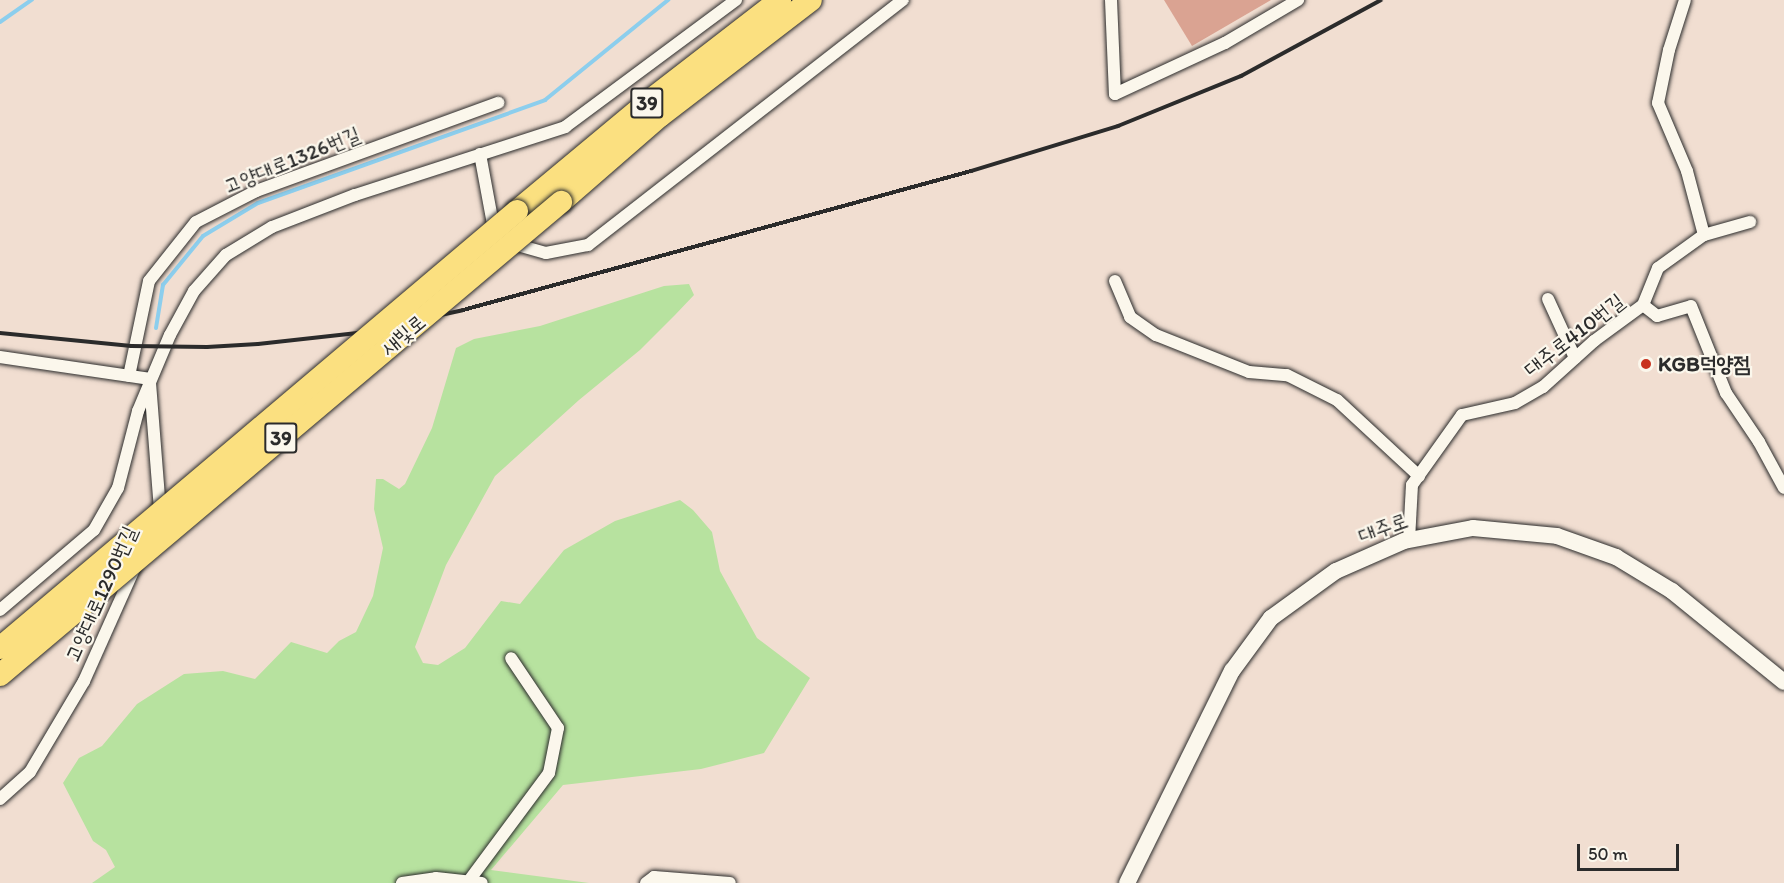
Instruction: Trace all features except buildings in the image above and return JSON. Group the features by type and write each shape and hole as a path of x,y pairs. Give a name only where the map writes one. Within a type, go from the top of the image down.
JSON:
{"highway":[{"name":"새빛로","path":"0,648 644,105 780,0"},
{"name":"새빛로","path":"0,675 660,116 811,0"}],"street":[{"path":"0,610 94,530 118,488 138,411 170,335 194,291 226,255 272,227 355,195 565,127 735,0"},
{"path":"480,154 492,219 514,244 546,253 588,244 903,0"},
{"path":"1111,0 1115,94 1225,43 1298,0"},
{"path":"1685,0 1669,50 1658,103 1687,171 1704,235"},
{"name":"고양대로1326번길","path":"129,376 149,281 196,222 256,190 498,103"},
{"name":"대주로410번길","path":"1409,540 1412,485 1462,415 1515,403 1543,387 1594,341 1644,305 1658,268 1704,235 1750,222"},
{"path":"1115,281 1130,317 1156,334 1249,372 1287,375 1336,400 1419,476"},
{"path":"1548,300 1575,358"},
{"name":"대주로410번길","path":"1644,305 1656,316 1691,306 1726,393 1759,441 1784,488"},
{"path":"0,357 150,379"},
{"name":"고양대로1290번길","path":"0,799 30,772 84,681 160,511 150,379"},
{"name":"대주로","path":"1127,883 1232,671 1271,618 1336,571 1409,540 1473,528 1557,536 1616,557 1672,591 1784,682"},
{"path":"468,882 549,773 558,728 511,658"},
{"path":"646,883 654,877 730,883"},
{"path":"402,883 436,878 482,883"}],"green space":[{"path":"689,284 694,295 640,350 579,400 495,476 446,565 415,647 423,663 438,665 465,648 501,601 520,604 564,550 615,521 680,500 693,510 712,532 720,571 757,638 810,678 764,753 701,769 563,785 491,870 589,883 92,883 115,867 106,850 93,841 63,783 79,758 102,746 137,704 184,674 223,671 255,679 291,642 327,653 339,641 356,632 373,596 383,548 374,509 376,479 383,479 399,489 405,484 432,428 456,348 474,339 540,326 664,286"}],"waterway":[{"path":"0,22 32,0"},
{"path":"156,328 163,285 203,236 258,203 545,100 668,0"}],"railway":[{"path":"0,333 131,346 207,347 357,333 463,310 971,171 1118,126 1241,76 1381,0"}],"place":[{"name":"KGB덕양점","path":"1646,364"}]}
